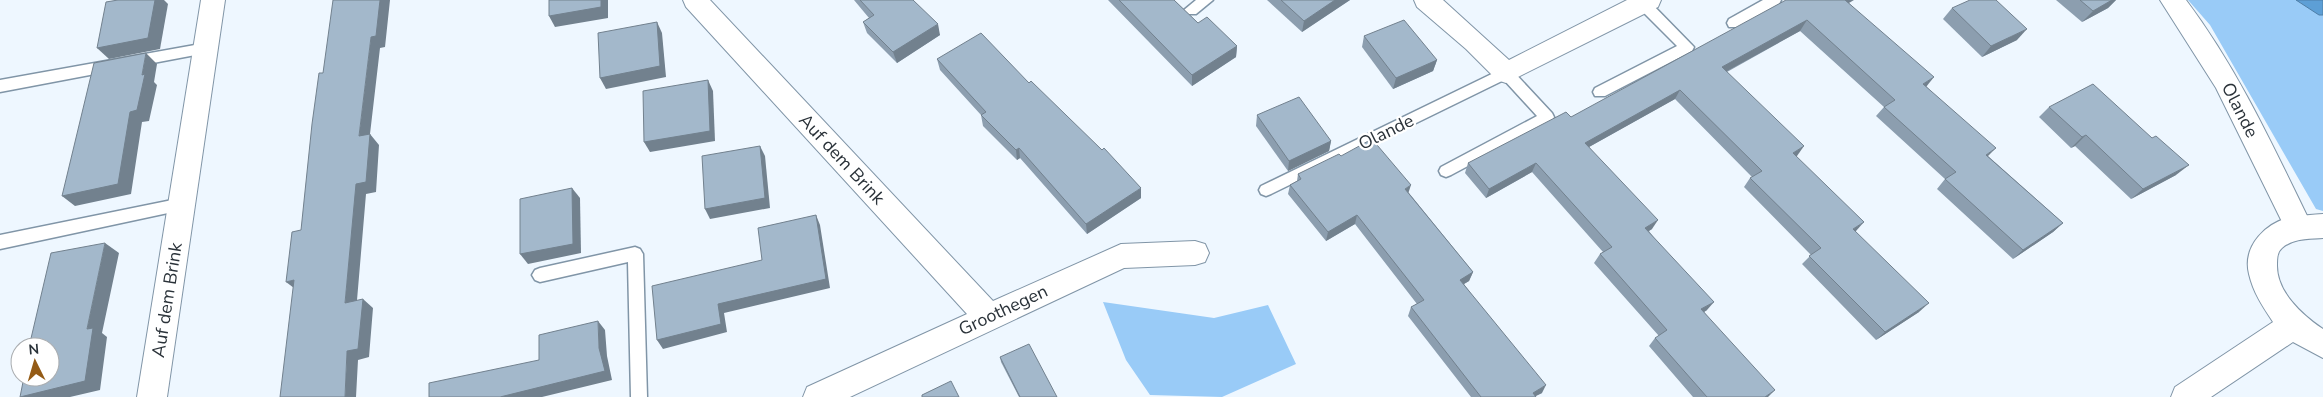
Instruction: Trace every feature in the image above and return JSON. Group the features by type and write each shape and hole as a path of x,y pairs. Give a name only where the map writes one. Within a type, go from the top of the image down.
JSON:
{"street":[{"name":"Auf dem Brink","path":"149,396 182,204 213,0"},
{"name":"Auf dem Brink","path":"695,0 988,317"},
{"path":"1426,0 1475,42 1506,73"},
{"name":"Olande","path":"2172,0 2196,30 2311,226"},
{"name":"Olande","path":"1506,73 1646,2"},
{"path":"2311,226 2279,232 2266,245 2261,262 2264,282 2271,296 2293,324 2323,345"},
{"name":"Groothegen","path":"818,397 1120,256 1195,253"},
{"path":"2186,397 2293,324"}],"lane":[{"path":"1191,10 1206,0"},
{"path":"1734,23 1774,0"},
{"path":"1600,92 1687,47 1646,2"},
{"path":"0,86 206,48"},
{"path":"1446,171 1547,117 1506,73"},
{"name":"Olande","path":"1266,190 1506,73"},
{"path":"0,242 182,204"},
{"path":"540,274 635,254 639,397"}],"shaded area":[{"path":"2188,0 2296,0 2323,15 2323,211 2316,209 2210,25"},
{"path":"2296,0 2323,0 2323,15 2319,15"},
{"path":"1103,302 1214,318 1268,305 1296,364 1222,397 1150,395 1126,360"}],"building":[{"path":"118,0 155,0 148,38 97,48 106,2"},
{"path":"333,0 380,0 376,36 371,37 359,136 370,134 366,182 356,184 345,303 363,299 358,349 347,351 345,397 280,397 294,280 286,282 292,232 301,230 319,73 323,73"},
{"path":"549,0 601,0 601,7 549,16"},
{"path":"860,0 913,0 938,24 893,52 863,22 874,15"},
{"path":"1119,0 1174,0 1198,23 1207,17 1237,46 1192,75"},
{"path":"1281,0 1335,0 1304,21"},
{"path":"1786,0 1845,0 1934,77 1923,84 1996,148 1986,155 2063,223 2023,250 1945,179 1956,172 1884,107 1895,100 1807,20 1722,67 1804,146 1793,153 1864,222 1853,229 1929,303 1885,332 1809,256 1821,248 1750,178 1762,171 1680,90 1585,143 1658,220 1645,228 1714,302 1701,309 1775,390 1765,397 1707,397 1655,338 1667,330 1600,254 1612,247 1536,163 1489,189 1468,163 1566,112 1571,117"},
{"path":"1970,0 1996,0 2027,29 1991,46 1952,8"},
{"path":"2080,0 2112,0 2093,11"},
{"path":"1404,20 1437,60 1396,78 1364,36"},
{"path":"657,22 660,66 600,78 598,33"},
{"path":"981,33 1029,83 1031,81 1102,150 1104,148 1141,188 1086,224 1019,148 1016,150 981,115 986,112 937,59"},
{"path":"146,53 142,75 145,74 137,110 130,112 118,184 62,196 94,63"},
{"path":"708,80 710,131 644,142 643,91"},
{"path":"2093,84 2152,138 2156,136 2189,165 2143,189 2086,135 2082,137 2049,107"},
{"path":"1299,97 1331,141 1289,161 1257,115"},
{"path":"1372,139 1411,185 1405,189 1473,272 1460,280 1546,385 1533,393 1536,397 1481,397 1411,307 1424,300 1357,215 1328,232 1290,185 1301,179 1298,174 1339,154 1341,156"},
{"path":"760,146 765,198 705,209 702,156"},
{"path":"572,188 573,244 520,254 520,199"},
{"path":"816,215 826,279 718,304 721,324 657,340 652,286 762,260 758,228"},
{"path":"105,243 87,329 93,328 85,381 20,397 22,387 60,387 60,337 31,337 51,253"},
{"path":"598,321 599,348 605,371 500,397 429,397 429,383 539,360 539,335"},
{"path":"1029,344 1057,397 1020,397 1000,357"},
{"path":"951,381 959,397 922,397 922,395"}]}
